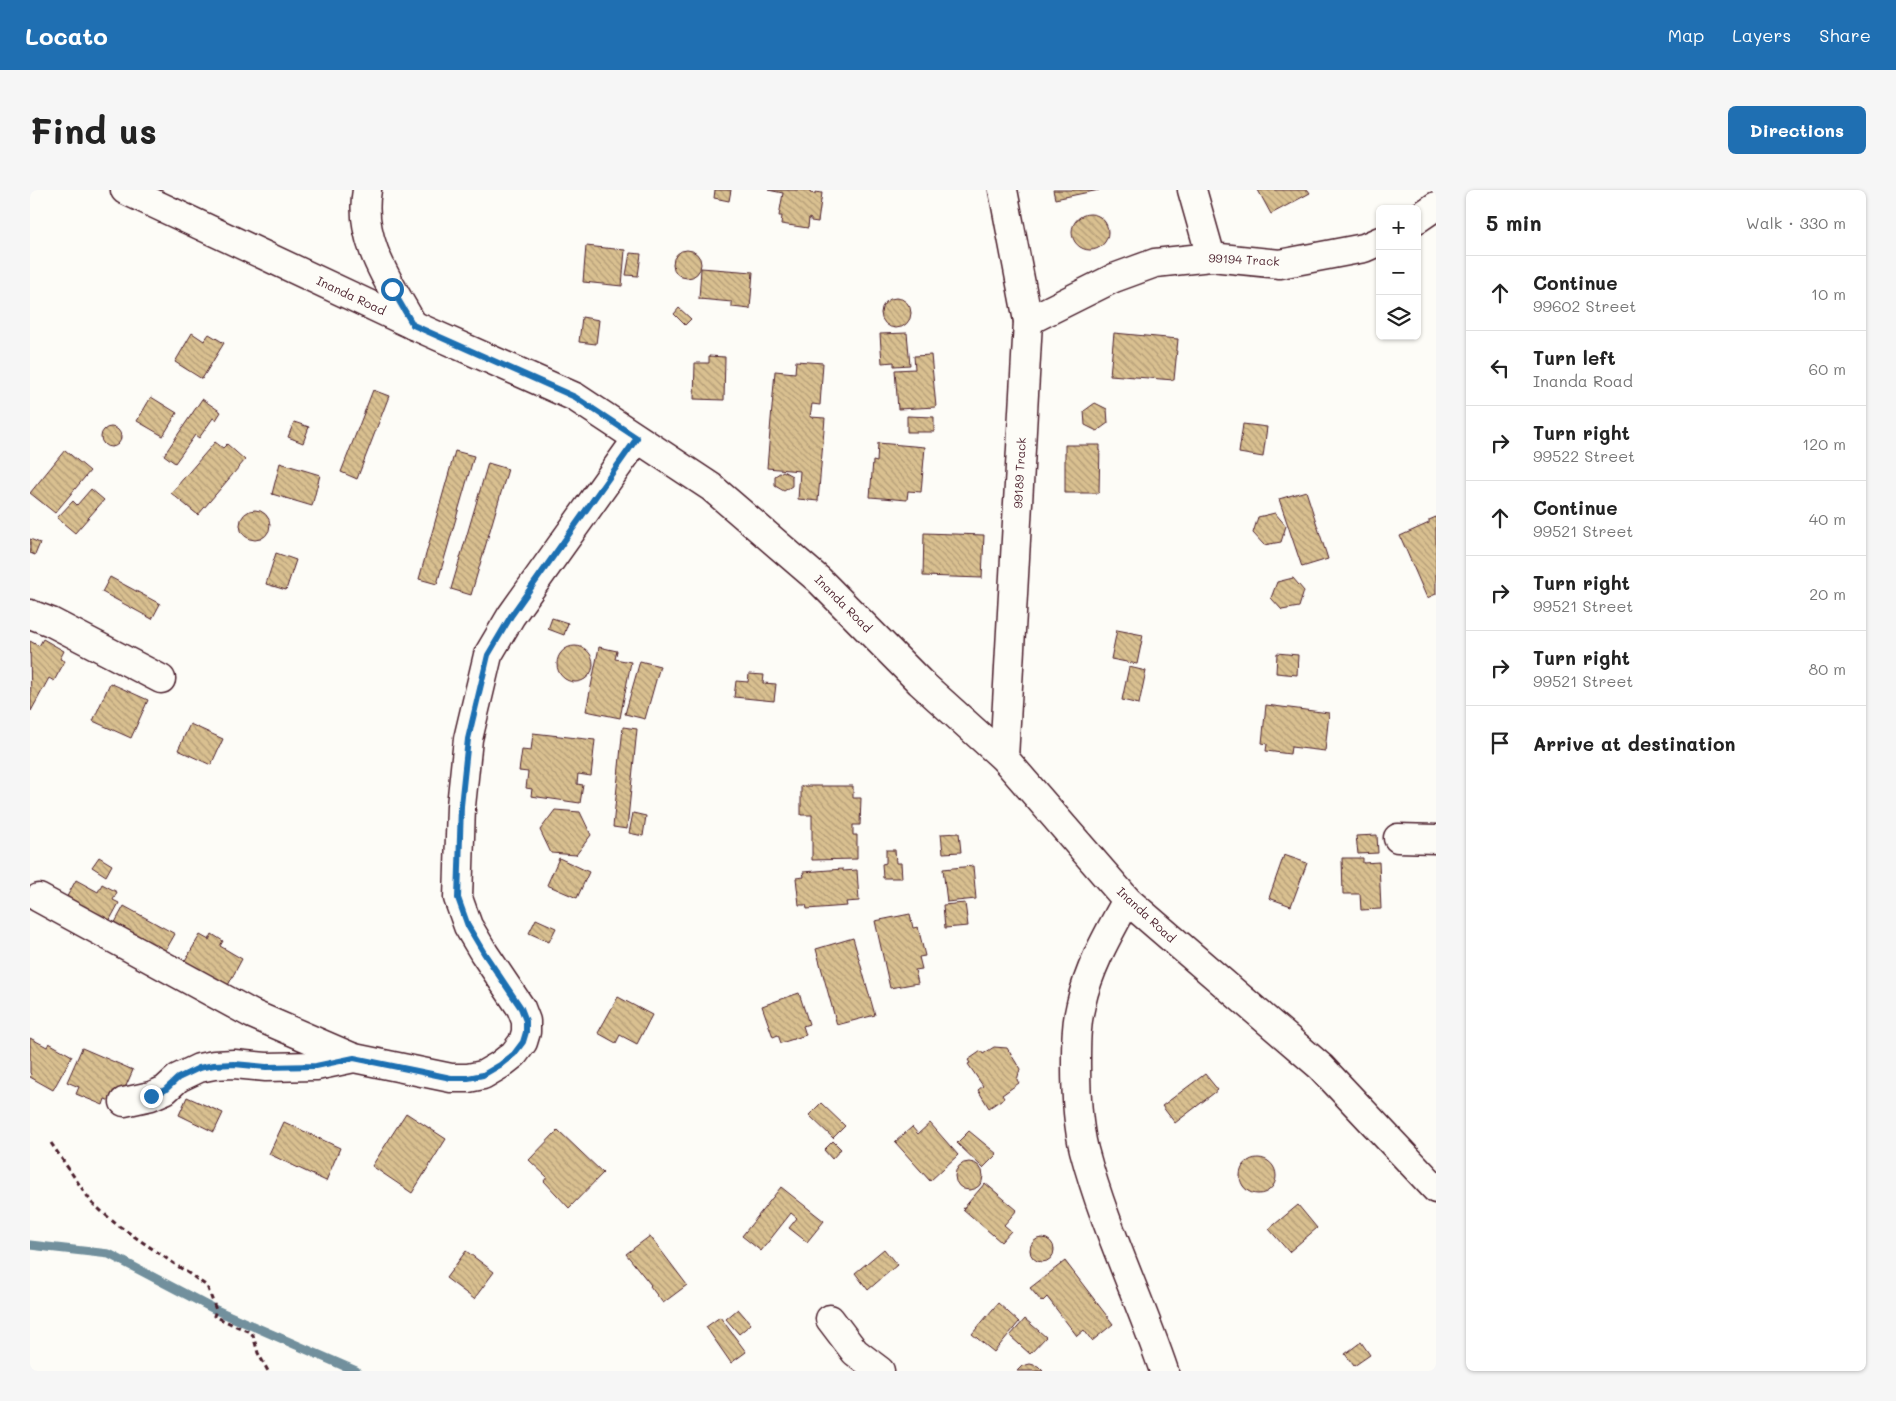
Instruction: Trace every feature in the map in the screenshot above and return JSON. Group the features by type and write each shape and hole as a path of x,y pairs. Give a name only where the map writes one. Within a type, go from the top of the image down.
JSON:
{"street":[{"name":"Inanda Road","path":"125,190 413,325 575,397 711,487 819,580 920,682 1004,758 1127,900 1321,1067 1436,1189"},
{"path":"367,190 365,199 366,219 371,246 413,325"},
{"name":"99189 Track","path":"1003,190 1028,321 1004,758"},
{"path":"1192,190 1212,257"},
{"path":"1421,216 1436,206"},
{"name":"99194 Track","path":"1028,321 1114,278 1155,264 1212,257 1280,264 1364,248 1376,243"},
{"path":"39,898 252,1014 354,1058 451,1078 468,1078 483,1075 500,1065 514,1054 523,1042 526,1032 526,1021 521,1008 468,926 458,898 461,806 468,739 488,655 511,616 637,438"},
{"path":"30,614 51,622 161,679"},
{"path":"1398,838 1436,838"},
{"path":"1127,900 1094,964 1081,1002 1076,1033 1076,1099 1084,1149 1114,1244 1164,1371"},
{"path":"124,1102 151,1096 165,1090 178,1078 207,1066 234,1064 266,1067 316,1066 354,1058"},
{"path":"830,1319 855,1352 880,1371"}],"path":[{"path":"50,1143 92,1204 116,1224 207,1286 214,1301 216,1310 214,1316 253,1335 258,1353 268,1371"}],"building":[{"path":"715,190 731,190 729,201 714,198"},
{"path":"768,190 810,190 810,193 822,193 818,222 811,221 809,218 808,228 781,224 782,216 779,216 783,193"},
{"path":"1053,190 1099,190 1055,199"},
{"path":"1258,190 1308,190 1310,193 1271,214"},
{"path":"1090,214 1097,215 1103,219 1107,225 1107,239 1103,245 1097,249 1090,250 1083,249 1077,245 1073,239 1072,232 1073,225 1077,219 1083,215"},
{"path":"586,246 625,250 622,286 583,282"},
{"path":"687,250 697,254 701,264 697,274 687,278 677,274 673,264 677,254"},
{"path":"630,253 641,254 638,276 626,275"},
{"path":"701,268 753,272 750,309 732,307 732,302 699,299"},
{"path":"896,298 907,302 911,313 907,324 896,328 885,324 881,313 885,302"},
{"path":"679,308 691,319 685,325 674,314"},
{"path":"582,317 599,320 596,344 579,342"},
{"path":"192,333 204,341 209,334 224,343 202,379 175,362"},
{"path":"907,333 910,365 894,366 894,362 882,363 880,334"},
{"path":"1114,333 1178,339 1174,380 1110,375"},
{"path":"931,355 936,407 898,409 895,370 915,369 914,356"},
{"path":"709,356 725,357 724,400 694,399 695,363 709,363"},
{"path":"796,361 823,363 820,405 812,404 810,417 825,418 818,501 798,499 800,471 767,468 775,371 795,373"},
{"path":"373,390 389,396 357,479 341,472"},
{"path":"151,397 177,413 163,436 137,421"},
{"path":"202,399 221,412 216,420 213,418 199,438 195,435 175,463 164,455"},
{"path":"1095,403 1107,409 1108,423 1097,431 1085,425 1084,411"},
{"path":"907,416 934,417 934,432 907,432"},
{"path":"294,422 309,427 303,443 288,437"},
{"path":"1243,424 1267,427 1263,457 1239,453"},
{"path":"111,427 118,430 121,437 118,444 111,447 104,444 101,437 104,430"},
{"path":"215,442 223,448 227,444 245,460 198,515 171,493"},
{"path":"878,443 925,447 921,492 908,491 907,500 870,497 873,461 877,462"},
{"path":"1065,445 1100,445 1099,493 1065,493"},
{"path":"65,450 90,471 55,513 30,493"},
{"path":"455,451 474,456 437,584 419,579"},
{"path":"280,463 320,475 312,506 272,494"},
{"path":"488,463 508,469 471,595 451,589"},
{"path":"783,471 792,476 792,486 784,491 775,486 775,476"},
{"path":"91,489 104,500 75,533 57,518 73,501 77,505"},
{"path":"1306,491 1328,559 1302,567 1279,499"},
{"path":"255,510 266,514 270,525 266,536 255,540 244,536 240,525 244,514"},
{"path":"1275,513 1286,526 1281,542 1264,545 1253,533 1258,517"},
{"path":"1436,517 1436,594 1427,598 1400,536 1429,523 1429,520"},
{"path":"924,533 984,535 982,578 923,576"},
{"path":"30,539 40,543 35,555 30,553"},
{"path":"276,553 296,560 286,590 266,584"},
{"path":"110,577 160,604 152,619 102,592"},
{"path":"1293,578 1304,591 1299,607 1282,610 1271,598 1277,582"},
{"path":"552,618 568,623 564,635 548,629"},
{"path":"1117,630 1143,635 1137,664 1111,659"},
{"path":"43,639 64,651 60,659 65,661 54,681 49,678 31,711 30,641 39,646"},
{"path":"575,646 587,652 593,664 587,676 575,682 563,676 557,664 563,652"},
{"path":"599,647 617,651 615,659 631,662 620,718 586,711"},
{"path":"1277,653 1298,655 1297,675 1276,673"},
{"path":"640,661 660,666 645,719 625,714"},
{"path":"1129,667 1146,671 1139,704 1122,700"},
{"path":"749,674 764,675 763,683 776,684 774,701 734,697 736,681 748,682"},
{"path":"110,683 148,700 131,738 93,721"},
{"path":"1266,705 1329,713 1325,751 1291,747 1290,754 1266,751 1267,744 1262,743"},
{"path":"190,724 223,739 211,765 178,750"},
{"path":"623,727 637,729 627,829 613,827"},
{"path":"533,733 595,740 591,776 578,774 577,784 583,785 580,803 531,796 532,789 526,788 528,772 519,771 522,750 531,751"},
{"path":"801,786 853,786 853,798 861,798 860,825 853,825 853,835 857,835 857,859 812,860 812,815 801,815"},
{"path":"555,810 580,812 591,835 576,855 551,853 540,830"},
{"path":"633,813 646,816 643,836 629,833"},
{"path":"959,833 961,852 943,853 941,834"},
{"path":"1377,835 1378,853 1358,854 1356,836"},
{"path":"886,850 895,850 896,863 901,863 902,878 883,878 882,864 886,863"},
{"path":"1284,855 1307,863 1291,906 1269,898"},
{"path":"99,857 112,865 106,876 92,867"},
{"path":"559,858 589,872 577,898 547,885"},
{"path":"1342,858 1363,858 1363,863 1379,862 1381,909 1361,910 1360,894 1343,894"},
{"path":"973,866 976,899 947,902 943,869"},
{"path":"843,869 843,871 857,870 859,901 846,902 847,906 807,909 806,905 799,905 796,878 804,877 803,872"},
{"path":"76,880 98,892 102,884 117,892 113,900 119,903 107,925 64,902"},
{"path":"965,903 968,926 945,928 943,905"},
{"path":"124,906 175,934 163,955 112,928"},
{"path":"910,914 913,928 918,927 925,956 919,957 922,969 915,970 918,983 890,988 875,921"},
{"path":"536,919 556,928 549,942 529,933"},
{"path":"212,934 223,941 220,946 242,959 226,989 183,964 200,935 209,940"},
{"path":"853,938 875,1015 837,1025 816,949"},
{"path":"799,993 809,1024 803,1026 806,1035 781,1043 778,1035 773,1037 762,1006"},
{"path":"618,997 652,1015 637,1044 620,1035 616,1043 598,1033"},
{"path":"30,1038 47,1047 49,1043 72,1056 53,1090 30,1077"},
{"path":"994,1047 1007,1048 1020,1069 1017,1080 1019,1083 1002,1095 1004,1098 989,1108 978,1090 983,1086 968,1064 970,1063 968,1060 981,1051 983,1054"},
{"path":"82,1048 133,1070 118,1104 105,1099 103,1105 76,1094 79,1087 67,1082"},
{"path":"1205,1074 1218,1090 1175,1123 1162,1106"},
{"path":"187,1097 223,1113 214,1132 179,1115"},
{"path":"821,1103 845,1126 833,1138 809,1115"},
{"path":"406,1113 446,1139 412,1193 372,1166"},
{"path":"284,1122 340,1148 326,1181 269,1154"},
{"path":"930,1123 958,1155 930,1181 895,1142 912,1127 918,1134"},
{"path":"558,1130 603,1173 569,1208 544,1181 547,1177 529,1160"},
{"path":"969,1131 997,1154 983,1168 957,1143"},
{"path":"833,1141 841,1149 832,1159 824,1150"},
{"path":"1258,1158 1265,1159 1271,1163 1275,1169 1275,1183 1271,1189 1265,1193 1258,1194 1251,1193 1245,1189 1241,1183 1240,1176 1241,1169 1245,1163 1251,1159"},
{"path":"969,1162 979,1166 983,1176 979,1186 969,1190 959,1186 955,1176 959,1166"},
{"path":"985,1183 1017,1210 1004,1225 1011,1231 1001,1242 963,1209"},
{"path":"781,1187 824,1221 807,1242 789,1228 797,1218 791,1213 761,1251 742,1236"},
{"path":"1298,1205 1317,1228 1289,1252 1269,1229"},
{"path":"650,1236 687,1285 663,1303 626,1254"},
{"path":"1042,1238 1050,1242 1054,1250 1050,1258 1042,1262 1034,1258 1030,1250 1034,1242"},
{"path":"884,1249 897,1265 868,1290 855,1273"},
{"path":"466,1251 494,1272 474,1299 446,1278"},
{"path":"1065,1261 1113,1324 1092,1341 1084,1330 1077,1336 1047,1297 1042,1302 1030,1288"},
{"path":"998,1303 1019,1322 994,1352 972,1334"},
{"path":"738,1309 751,1324 739,1334 726,1319"},
{"path":"720,1317 746,1352 731,1363 706,1327"},
{"path":"1025,1319 1046,1337 1030,1354 1010,1336"},
{"path":"1361,1342 1370,1355 1354,1366 1345,1354"},
{"path":"1030,1364 1038,1366 1043,1371 1017,1371 1022,1366"}],"waterway":[{"path":"30,1245 109,1254 216,1310 356,1371"}],"route":[{"path":"151,1096 165,1090 178,1078 199,1068 214,1065 316,1066 354,1058 451,1078 468,1078 483,1075 514,1054 523,1042 526,1032 526,1021 521,1008 468,926 458,898 461,806 468,739 488,655 511,616 637,438 575,397 413,325 392,289"}]}
